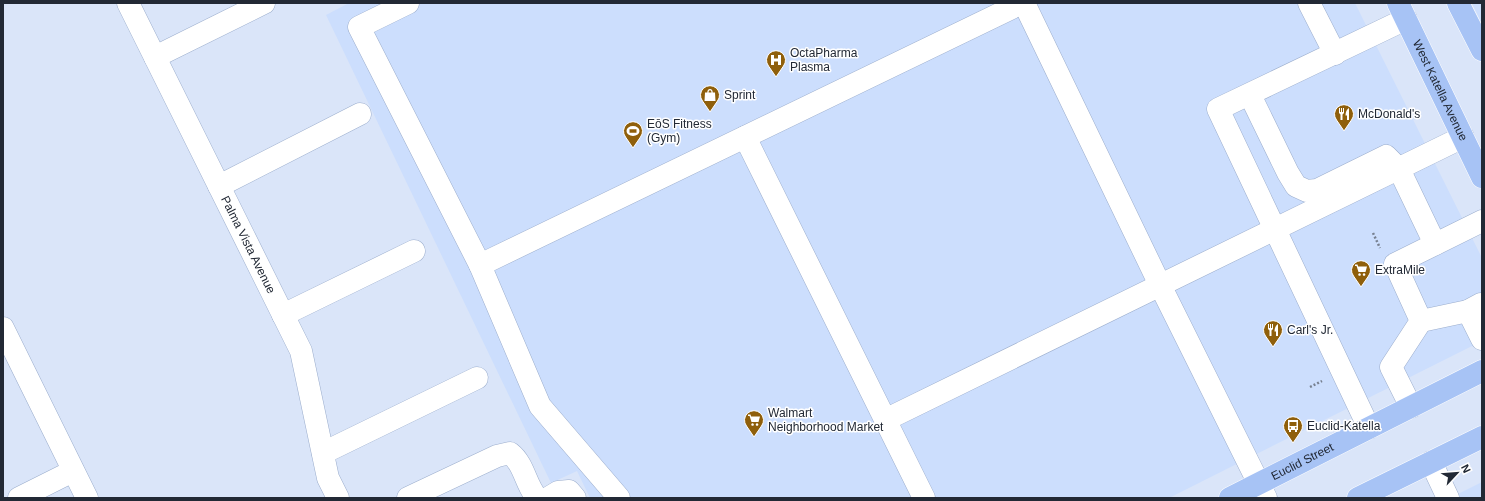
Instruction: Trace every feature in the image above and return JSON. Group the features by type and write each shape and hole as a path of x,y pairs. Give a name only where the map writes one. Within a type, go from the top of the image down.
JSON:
{"main road":[{"path":"1458,3 1482,50"},
{"name":"West Katella Avenue","path":"1402,11 1482,177"},
{"name":"Euclid Street","path":"1230,498 1262,491 1369,428 1482,371"},
{"path":"1358,498 1482,437"}],"street":[{"name":"Palma Vista Avenue","path":"128,3 301,350 328,478 338,498"},
{"path":"155,57 264,3"},
{"path":"408,3 359,27 480,265 540,406 619,498"},
{"path":"480,265 1023,3 1262,491"},
{"path":"1309,3 1334,54"},
{"path":"1369,428 1218,108 1334,54 1402,11"},
{"path":"1250,94 1288,173 1296,186 1308,191 1317,190 1386,156 1399,169 1435,244"},
{"path":"219,186 360,114"},
{"path":"745,137 924,498"},
{"path":"885,420 1463,137"},
{"path":"1421,321 1395,264 1482,221"},
{"path":"283,315 414,251"},
{"path":"1411,407 1391,367 1421,321 1475,307 1482,339"},
{"path":"3,328 87,498"},
{"path":"323,453 477,378"},
{"path":"408,498 497,456 510,453 518,459 533,493 537,498"},
{"path":"1431,462 1448,498"},
{"path":"20,498 73,471"},
{"path":"548,498 558,492 569,491 575,498"}],"path":[{"path":"1310,387 1327,379"}],"shaded area":[{"path":"349,3 1355,3 1482,258 1482,341 1169,498 590,498 577,471 551,483 326,15"},
{"path":"1472,3 1482,3 1482,24"},
{"path":"1482,482 1482,498 1450,498"}],"place":[{"name":"OctaPharma Plasma","path":"776,77"},
{"name":"Sprint","path":"710,112"},
{"name":"McDonald's","path":"1344,131"},
{"name":"EōS Fitness (Gym)","path":"633,148"},
{"name":"ExtraMile","path":"1361,287"},
{"name":"Carl's Jr.","path":"1273,347"},
{"name":"Walmart Neighborhood Market","path":"754,437"},
{"name":"Euclid-Katella","path":"1293,443"}]}
